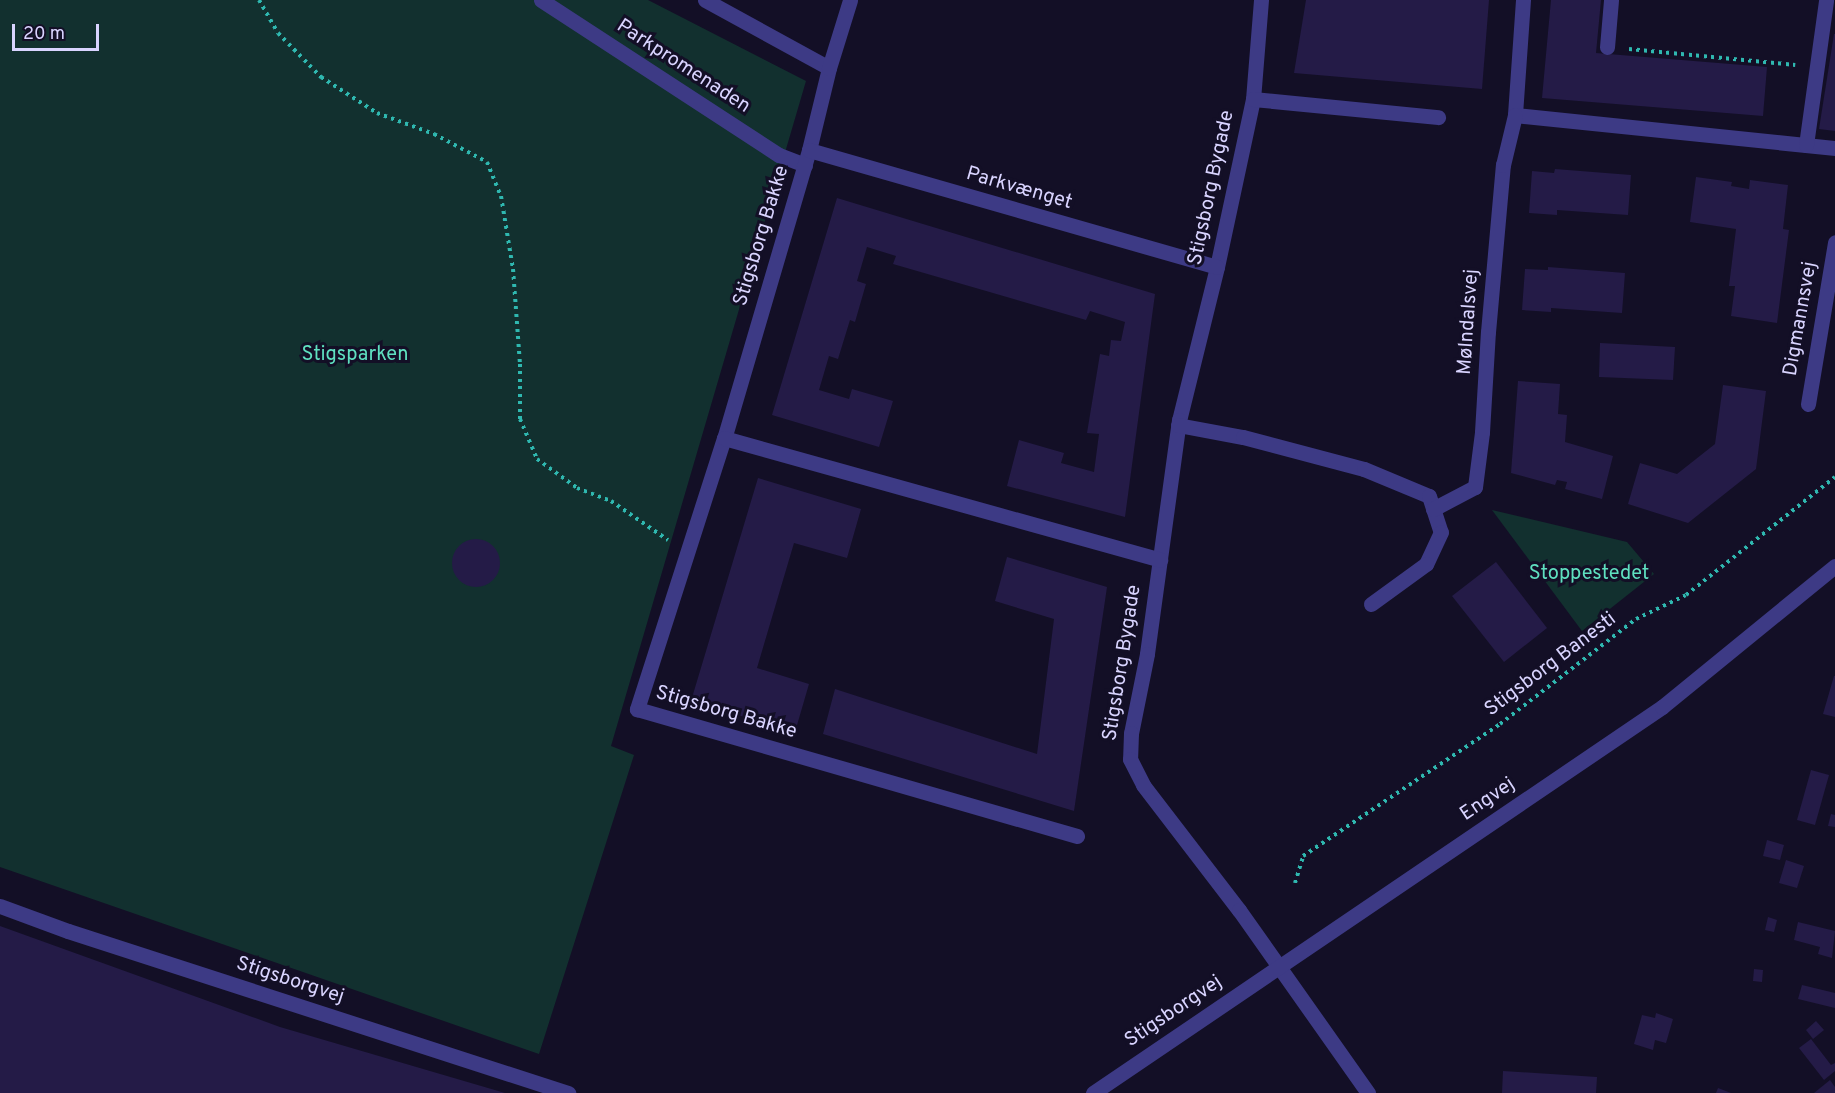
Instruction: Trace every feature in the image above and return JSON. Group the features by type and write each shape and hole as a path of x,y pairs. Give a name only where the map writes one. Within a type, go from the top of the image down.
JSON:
{"street":[{"name":"Parkpromenaden","path":"541,0 779,155 807,158"},
{"path":"705,0 830,68"},
{"name":"Stigsborg Bakke","path":"850,0 807,158 724,438 637,709 1077,836"},
{"name":"Stigsborg Bygade","path":"1261,0 1253,99 1178,425 1147,654 1131,733 1130,759 1143,785 1280,968"},
{"name":"Mølndalsvej","path":"1433,509 1475,487 1482,432 1503,165 1515,115 1523,0"},
{"path":"1607,47 1611,0"},
{"path":"1806,145 1826,0"},
{"name":"Stigsborg Bygade","path":"1253,99 1438,117"},
{"path":"1515,115 1835,148"},
{"name":"Parkvænget","path":"807,158 1216,267"},
{"name":"Digmannsvej","path":"1808,404 1835,242"},
{"path":"1178,425 1243,437 1364,469 1429,496 1441,532 1426,564 1371,604"},
{"path":"724,438 1160,560"},
{"name":"Engvej","path":"1280,968 1662,707 1835,566"},
{"name":"Stigsborgvej","path":"0,906 68,931 568,1093"},
{"path":"1280,968 1368,1093"},
{"name":"Stigsborgvej","path":"1094,1093 1280,968"}],"path":[{"path":"259,0 278,33 321,77 377,113 434,134 487,162 501,196 513,269 520,364 520,419 537,459 577,488 611,501 687,552"},
{"path":"1607,47 1816,67"},
{"name":"Stigsborg Banesti","path":"1295,883 1303,856 1500,724 1636,619 1686,596 1835,477"}],"green space":[{"name":"Stigsparken","path":"0,0 648,0 806,81 611,746 634,755 539,1054 0,867"},
{"name":"Stoppestedet","path":"1492,510 1627,542 1654,574 1582,631"}],"building":[{"path":"1306,0 1489,0 1482,89 1294,73"},
{"path":"1551,0 1601,0 1596,53 1767,67 1763,116 1542,98"},
{"path":"1835,34 1835,131 1819,129"},
{"path":"1555,169 1631,175 1628,215 1557,210 1557,215 1529,213 1532,171 1554,173"},
{"path":"1696,177 1732,182 1731,186 1749,189 1750,180 1788,185 1783,229 1789,230 1777,323 1731,316 1735,286 1729,286 1736,229 1690,222"},
{"path":"837,198 1155,294 1125,517 1007,486 1019,440 1064,453 1061,463 1094,472 1099,434 1087,433 1100,354 1109,356 1111,340 1121,341 1125,322 1090,311 1086,320 893,264 896,256 867,247 857,281 866,284 855,322 850,320 838,359 829,356 819,390 849,399 852,389 893,401 879,447 772,415"},
{"path":"1548,267 1625,273 1622,313 1551,308 1551,312 1522,310 1525,269 1548,270"},
{"path":"1600,343 1675,347 1673,380 1599,377"},
{"path":"1518,381 1560,384 1558,414 1567,415 1565,442 1613,456 1602,499 1565,489 1567,482 1557,480 1555,485 1511,473"},
{"path":"1723,385 1766,391 1756,469 1688,523 1628,504 1640,463 1677,474 1715,444"},
{"path":"758,478 861,509 847,558 794,543 757,668 809,684 795,732 691,701"},
{"path":"476,539 493,546 500,563 493,580 476,587 459,580 452,563 459,546"},
{"path":"1007,557 1107,587 1074,811 823,734 835,689 1037,754 1054,619 995,601"},
{"path":"1496,562 1547,628 1504,662 1452,596"},
{"path":"1835,676 1835,717 1823,714"},
{"path":"1811,770 1829,775 1815,825 1797,820"},
{"path":"1831,814 1835,815 1835,827 1828,826"},
{"path":"1767,840 1784,845 1780,860 1763,856"},
{"path":"1786,860 1804,866 1797,888 1779,883"},
{"path":"1768,917 1777,920 1774,932 1765,930"},
{"path":"1798,922 1835,931 1832,958 1818,954 1820,947 1794,940"},
{"path":"0,926 280,1027 505,1093 0,1093"},
{"path":"1754,969 1763,970 1762,982 1753,981"},
{"path":"1802,985 1835,993 1835,1008 1798,999"},
{"path":"1656,1013 1673,1019 1666,1043 1655,1040 1653,1050 1634,1044 1642,1015 1655,1018"},
{"path":"1816,1021 1824,1030 1813,1039 1806,1030"},
{"path":"1811,1039 1831,1065 1835,1063 1835,1071 1824,1080 1799,1048"},
{"path":"1503,1071 1597,1077 1596,1093 1502,1093"},
{"path":"1830,1080 1835,1087 1835,1093 1814,1093"},
{"path":"1718,1088 1731,1093 1716,1093"}]}
